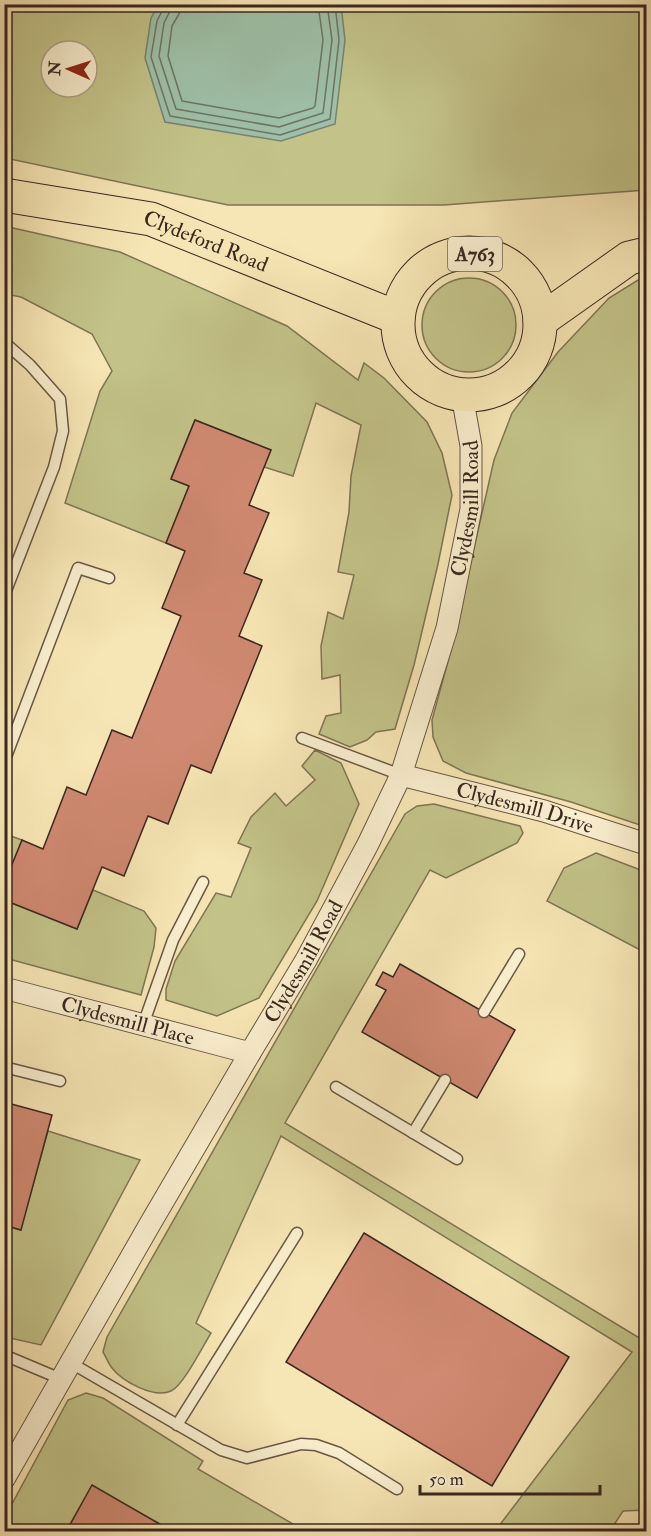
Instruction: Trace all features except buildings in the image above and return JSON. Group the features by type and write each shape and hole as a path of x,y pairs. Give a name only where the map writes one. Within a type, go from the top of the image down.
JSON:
{"main road":[{"name":"Clydeford Road","path":"4,195 152,219 398,318"},
{"name":"A763","path":"458,254 482,254 504,262 522,278 534,297 540,321 537,345 526,367 509,383 487,394 462,395 441,390 422,378 408,361 399,340 398,318 404,295 417,276 436,261 458,254"},
{"path":"540,321 629,258 646,254"}],"street":[{"name":"Clydesmill Road","path":"4,1479 306,960 368,844 400,775 447,628 471,509 471,446 462,395"},
{"name":"Clydesmill Drive","path":"400,775 544,811 646,844"},
{"name":"Clydesmill Place","path":"4,988 250,1053"}],"lane":[{"path":"4,342 30,365 60,399 63,431 54,466 4,596"},
{"path":"4,762 78,568 110,578"},
{"path":"302,738 400,775"},
{"path":"143,1025 173,940 203,882"},
{"path":"484,1012 519,954"},
{"path":"4,1067 60,1081"},
{"path":"413,1133 445,1080"},
{"path":"336,1087 457,1159"},
{"path":"177,1425 297,1233"},
{"path":"4,1354 66,1371 177,1425 221,1450 247,1458 301,1444 316,1445 339,1453 397,1489"}],"green space":[{"path":"5,5 646,5 646,190 444,205 228,205 5,158"},
{"path":"4,226 120,252 287,326 358,380 364,363 384,378 427,422 442,453 452,495 414,665 395,729 376,732 367,740 350,747 319,734 326,716 341,713 340,675 322,679 321,646 328,612 343,619 354,575 338,572 349,512 351,476 361,425 316,403 293,476 264,467 271,450 195,420 171,478 189,486 166,543 65,503 100,391 112,371 92,334 21,297 5,294"},
{"path":"646,275 646,827 571,802 466,773 443,761 433,737 432,720 450,654 494,460 512,413 558,352 609,298"},
{"path":"469,278 487,281 502,292 513,307 516,325 513,343 502,358 487,369 469,372 451,369 436,358 425,343 422,325 425,307 436,292 451,281"},
{"path":"315,750 341,763 359,804 317,901 259,998 217,1016 166,1000 166,989 175,961 216,893 231,897 251,848 238,843 251,817 275,793 286,806 315,780 302,766"},
{"path":"434,804 520,826 523,833 517,843 446,878 430,870 285,1123 646,1342 646,1510 623,1511 610,1531 495,1531 632,1352 281,1136 196,1323 211,1333 181,1382 176,1388 164,1393 147,1391 117,1373 103,1352 107,1337 405,814 417,806"},
{"path":"5,834 22,840 5,884"},
{"path":"596,853 646,872 646,953 547,901 564,868"},
{"path":"93,890 144,911 156,928 154,947 141,995 5,958 4,900 77,929"},
{"path":"48,1131 140,1160 41,1345 5,1337 4,1225 20,1230"},
{"path":"86,1393 103,1398 203,1461 198,1469 305,1531 173,1531 92,1486 66,1531 5,1532 5,1517 68,1400"}],"water":[{"path":"159,4 341,5 345,40 335,124 281,141 165,122 145,58 151,18"}]}
